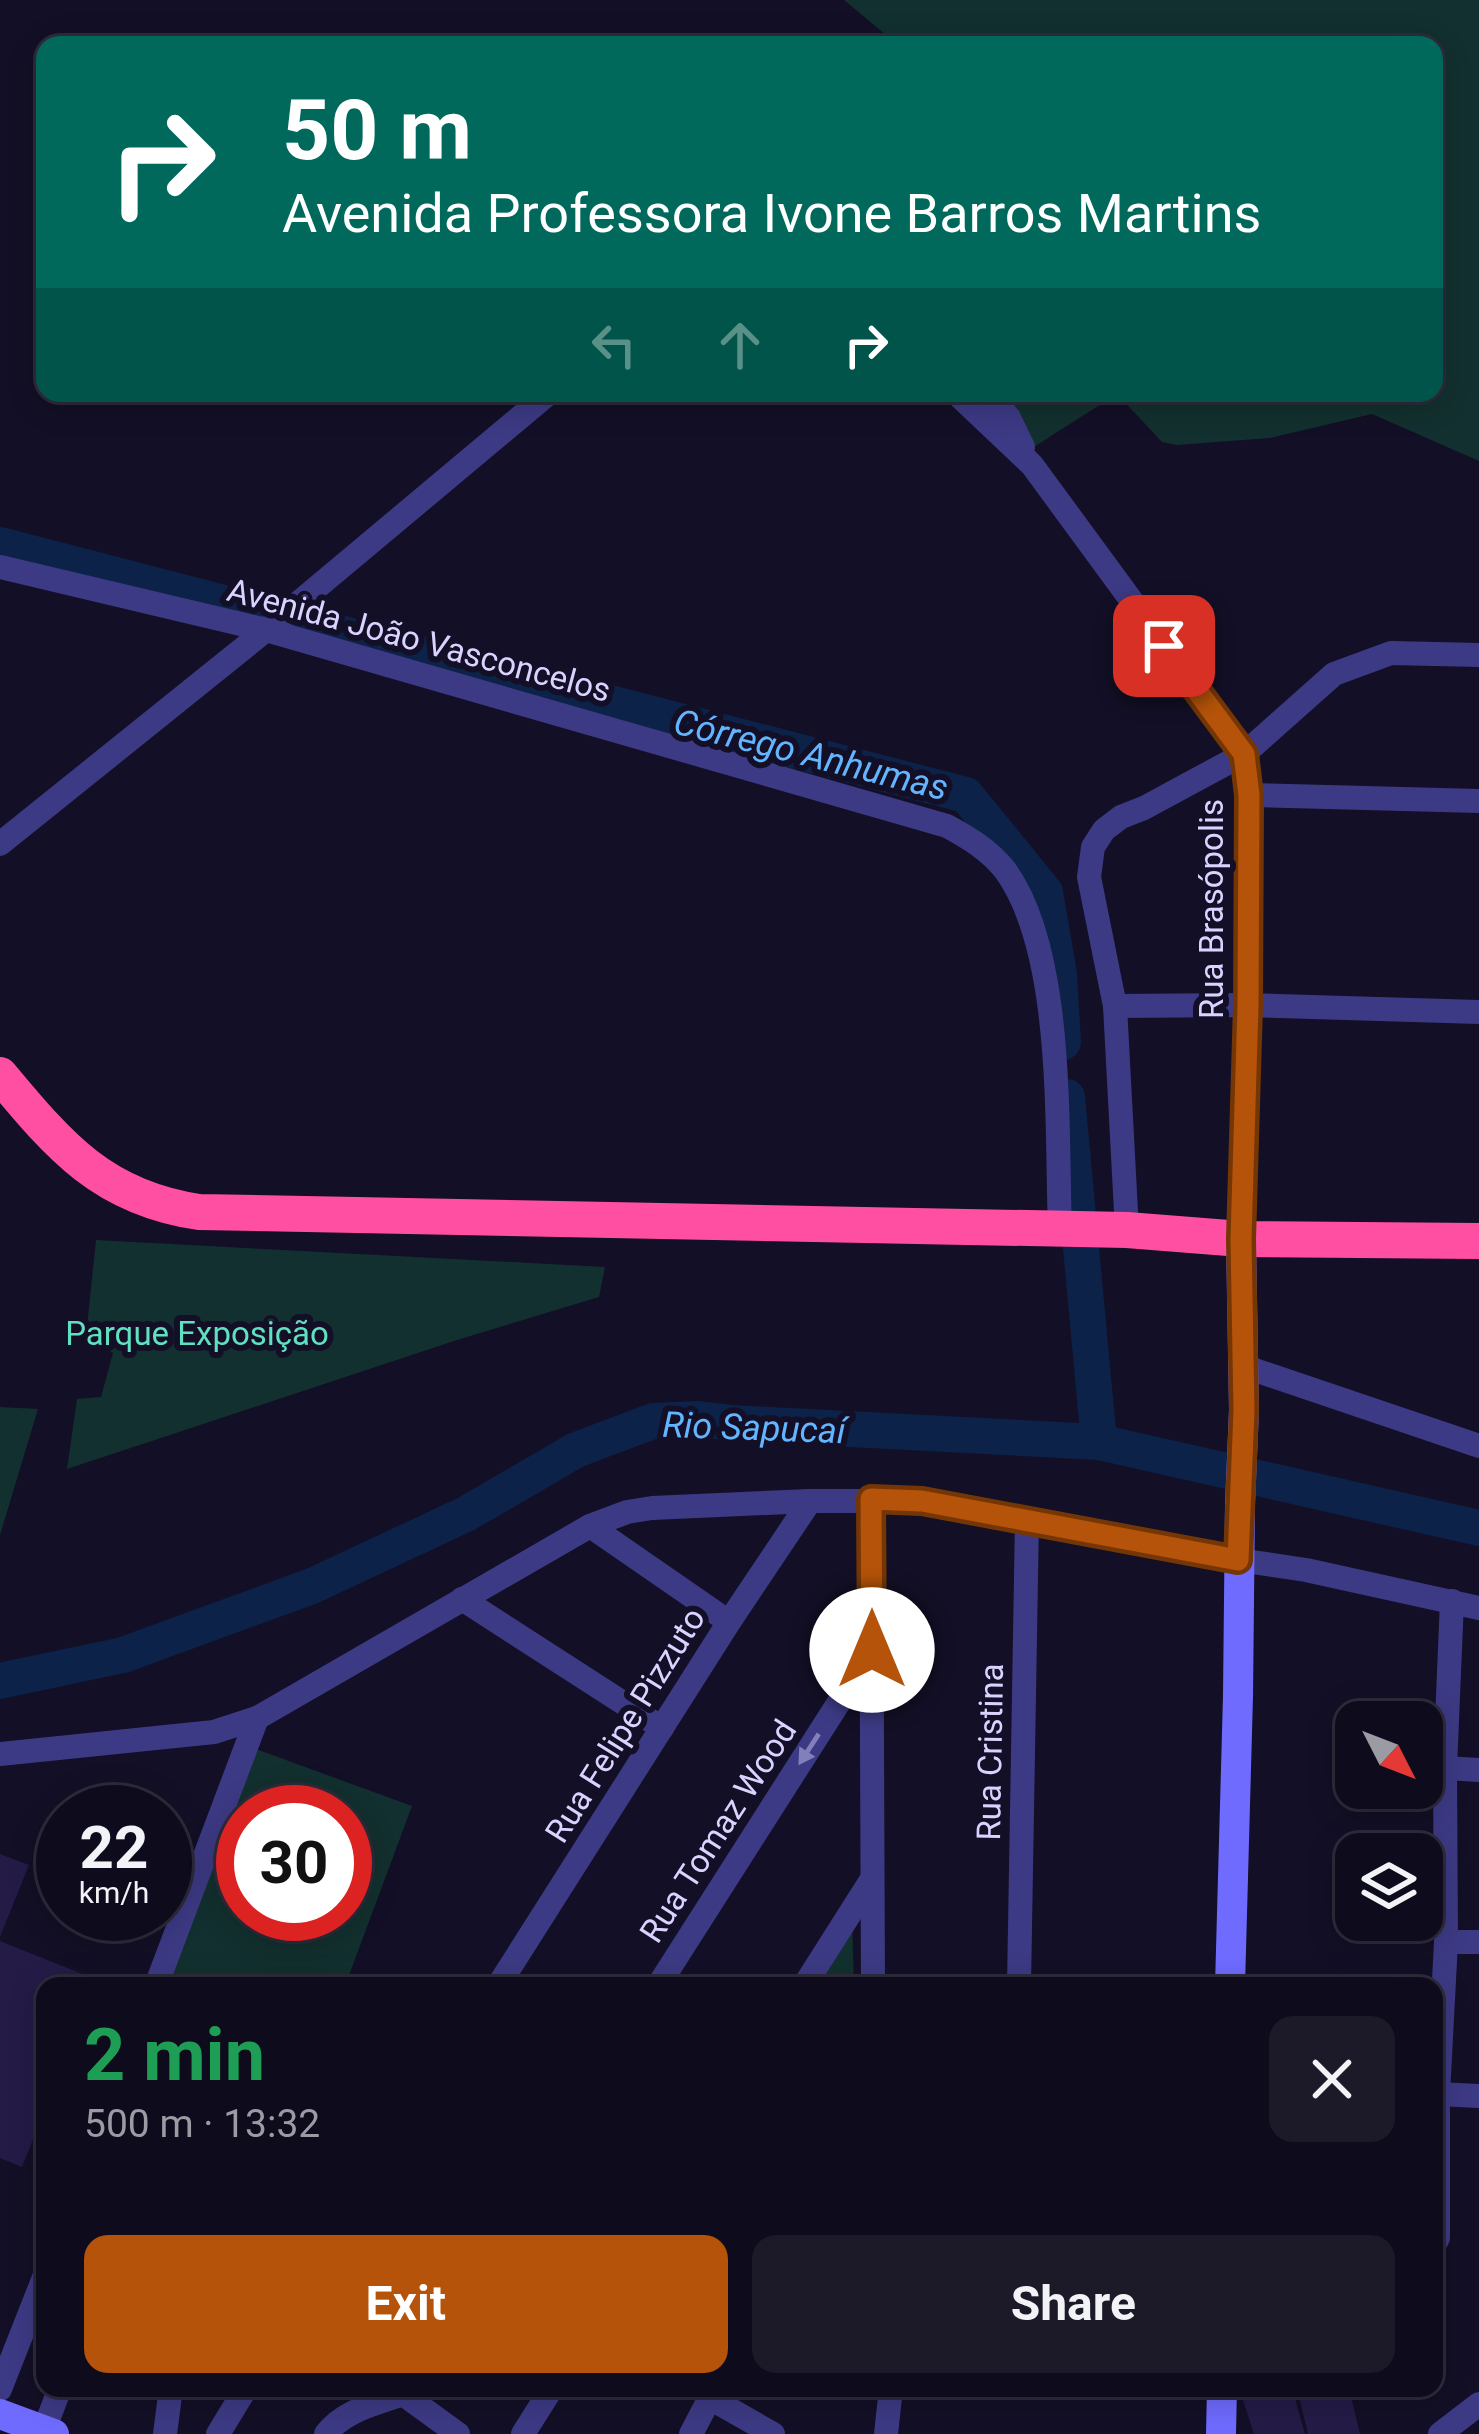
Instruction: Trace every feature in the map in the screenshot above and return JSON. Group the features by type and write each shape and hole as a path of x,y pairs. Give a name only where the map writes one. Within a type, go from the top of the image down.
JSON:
{"highway":[{"path":"0,1076 41,1124 91,1170 154,1204 199,1212 1479,1241"}],"street":[{"path":"0,844 539,402"},
{"name":"Rua Brasópolis","path":"966,402 1032,465 1244,754 1249,795 1248,1005 1241,1239"},
{"path":"996,402 1009,418 1032,465"},
{"name":"Avenida João Vasconcelos","path":"0,567 268,628 947,826 981,844 1006,871 1039,950 1053,1028 1066,1230"},
{"path":"1119,1230 1115,1006 1089,877 1093,847 1121,817 1244,754 1334,674 1391,653 1479,655"},
{"path":"1249,795 1479,801"},
{"path":"1115,1006 1479,1012"},
{"path":"1230,1977 1244,1410 1241,1239"},
{"path":"1243,1366 1479,1446"},
{"path":"871,1499 873,1977"},
{"name":"Rua Felipe Pizzuto","path":"504,1977 810,1501"},
{"path":"0,1754 214,1732 256,1718 590,1526 652,1508 922,1501 1306,1570 1479,1608"},
{"name":"Rua Cristina","path":"1019,1977 1027,1519"},
{"path":"590,1526 729,1622"},
{"path":"462,1599 662,1727"},
{"path":"1443,1977 1452,1601"},
{"name":"Rua Tomaz Wood","path":"664,1977 872,1650"},
{"path":"159,1977 256,1718"},
{"path":"1445,1768 1479,1770"},
{"path":"810,1977 871,1880"},
{"path":"1446,1942 1479,1942"},
{"path":"1443,2094 1479,2096"},
{"path":"0,2389 36,2298"},
{"path":"0,2414 49,2432 58,2397"},
{"path":"165,2434 170,2397"},
{"path":"218,2434 241,2397"},
{"path":"326,2434 335,2422 391,2397"},
{"path":"412,2397 458,2434"},
{"path":"523,2434 546,2397"},
{"path":"692,2434 710,2397"},
{"path":"718,2397 773,2434"},
{"path":"886,2434 890,2397"},
{"path":"1221,2434 1222,2397"},
{"path":"1440,2434 1479,2404"}],"green space":[{"path":"844,0 1479,0 1479,461 1372,414 1270,438 1177,445 1162,442 1124,402 1443,402 1443,36 887,36"},
{"path":"989,402 1104,402 1029,450"},
{"name":"Parque Exposição","path":"96,1240 605,1267 599,1297 67,1469 77,1399 101,1397 113,1353 86,1336"},
{"path":"0,1407 38,1409 0,1535"},
{"path":"256,1749 355,1785 243,1785"},
{"path":"372,1791 412,1806 372,1913"},
{"path":"216,1857 216,1941 362,1941 348,1977 171,1977 185,1941 192,1941 192,1921"},
{"path":"852,1920 854,1977 817,1977"}],"building":[{"path":"0,1854 29,1865 0,1937"},
{"path":"0,1941 90,1977 36,1977 36,2132 22,2167 0,2158"},
{"path":"1242,2397 1295,2397 1305,2434 1254,2434"},
{"path":"1299,2397 1351,2397 1360,2434 1308,2434"}],"waterway":[{"name":"Córrego Anhumas","path":"0,545 966,795 1045,892 1059,974 1063,1042"},
{"name":"Córrego Anhumas","path":"1067,1097 1099,1442"},
{"name":"Rio Sapucaí","path":"0,1681 123,1655 312,1586 466,1514 576,1450 653,1421 699,1419 1099,1442 1479,1528"}],"route":[{"path":"872,1650 871,1499 922,1501 1238,1560 1244,1410 1241,1239 1249,795 1244,754 1164,646"}]}
